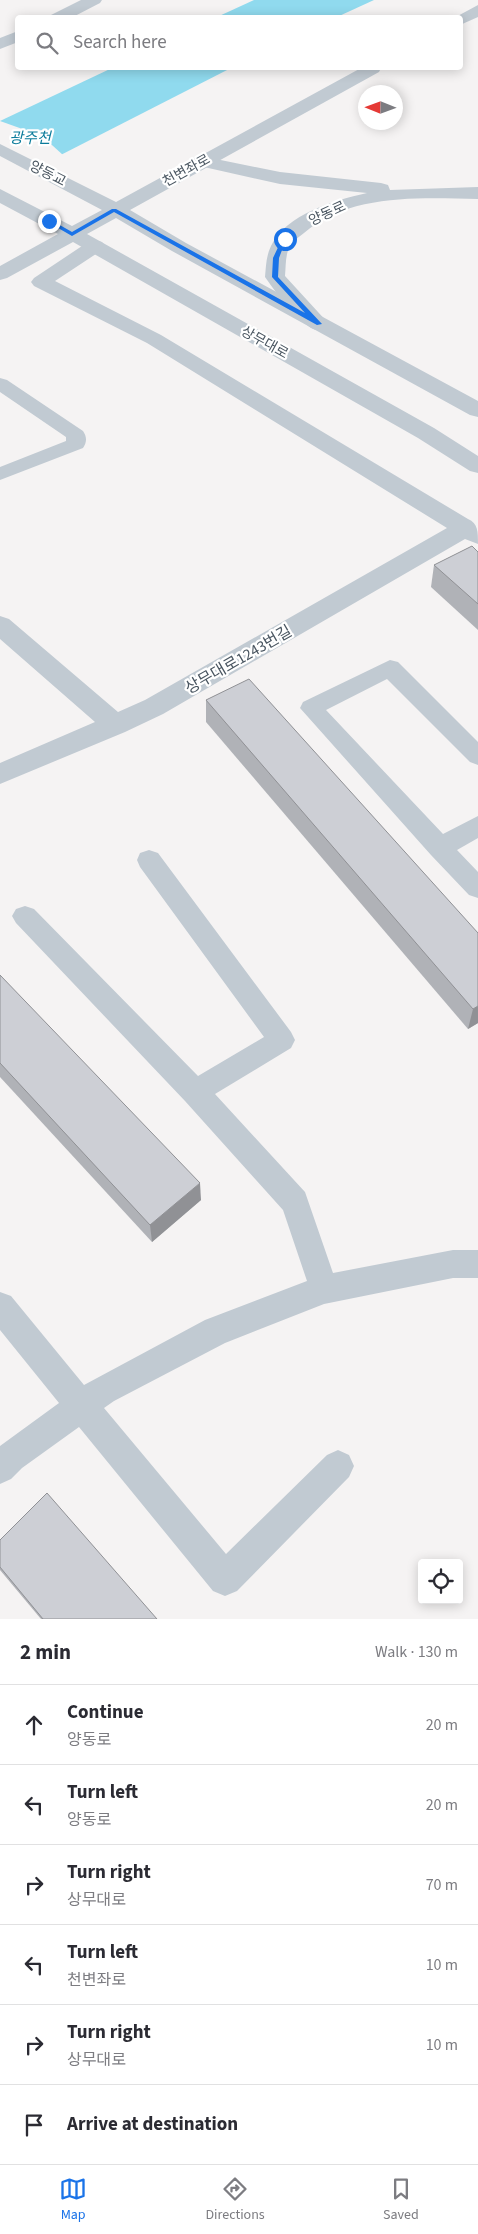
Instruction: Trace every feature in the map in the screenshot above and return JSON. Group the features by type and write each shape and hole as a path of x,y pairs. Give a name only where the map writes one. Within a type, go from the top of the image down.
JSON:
{"street":[{"path":"63,15 94,0"},
{"path":"463,18 478,10"},
{"path":"0,44 15,37"},
{"name":"천변좌로","path":"0,274 200,161 369,70"},
{"name":"양동교","path":"0,148 96,198 114,210"},
{"path":"200,161 280,178 412,192"},
{"name":"양동로","path":"319,324 292,298 275,277 276,258 285,239 308,221 332,208 358,200 412,192 478,193"},
{"name":"상무대로","path":"0,195 95,246 418,428 478,466"},
{"path":"114,210 478,410"},
{"path":"95,246 41,282 154,339 472,531"},
{"name":"상무대로1243번길","path":"0,774 154,707 472,531"},
{"path":"0,625 116,725"}],"lane":[{"path":"0,384 76,435 76,444 0,474"},
{"path":"478,756 390,668 310,708 478,888"},
{"path":"440,848 478,826"},
{"path":"149,860 282,1040 195,1092"},
{"path":"25,916 195,1092 295,1202 324,1289"},
{"path":"0,1468 11,1456 103,1390 216,1331 324,1289 454,1264 478,1264"},
{"path":"0,1307 225,1579 338,1466"}],"water":[{"path":"254,0 374,0 341,15 221,15"},
{"name":"광주천","path":"108,70 227,70 0,186 0,121"}],"pier":[{"path":"0,121 42,136 63,155 0,188"}],"building":[{"path":"472,546 478,552 478,604 434,565"},
{"path":"249,679 478,933 478,1006 473,1009 206,700"},
{"path":"0,975 200,1183 150,1225 0,1063"},
{"path":"47,1493 157,1619 43,1619 0,1567 0,1540"}],"route":[{"path":"49,221 72,234 114,210 319,324 292,298 275,277 276,258 285,239"}]}
